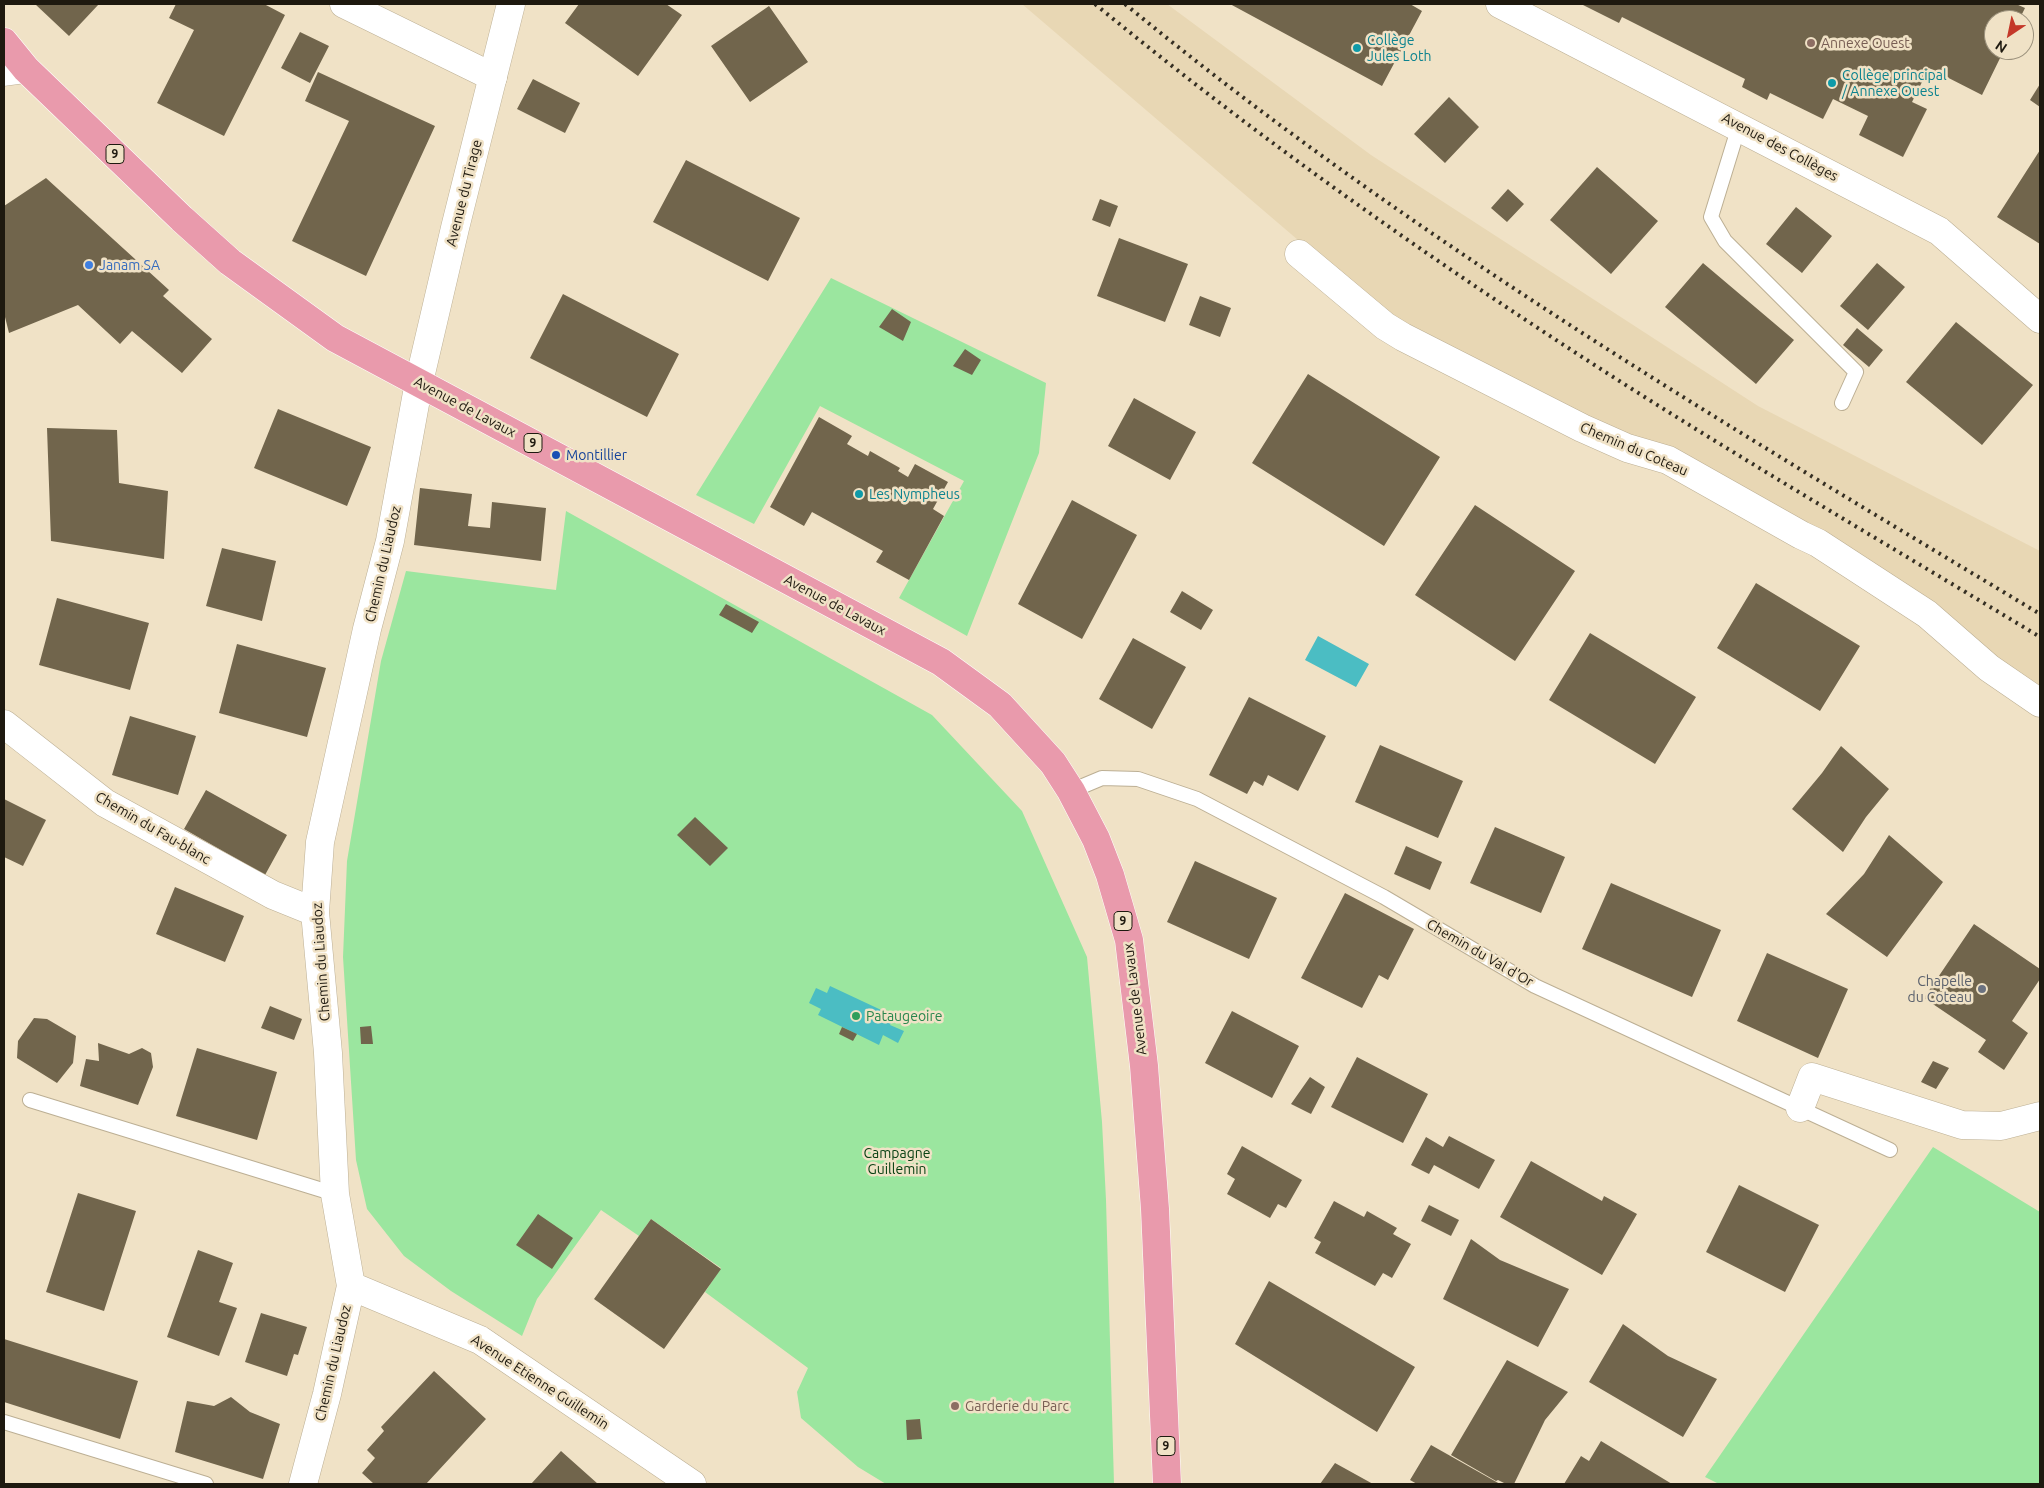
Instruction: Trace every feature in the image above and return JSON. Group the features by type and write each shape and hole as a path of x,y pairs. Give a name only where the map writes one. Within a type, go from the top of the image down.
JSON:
{"main road":[{"name":"Avenue de Lavaux","path":"4,42 15,70 240,270 335,338 941,662 1000,705 1053,763 1071,791 1096,839 1110,875 1129,940 1144,1066 1156,1209 1167,1484"}],"street":[{"path":"344,4 493,77"},
{"name":"Avenue du Tirage","path":"419,382 511,4"},
{"name":"Avenue des Collèges","path":"1504,6 1740,126 1940,231 2040,319"},
{"name":"Chemin du Coteau","path":"1299,254 1385,326 1403,337 1582,428 1627,448 1668,460 1818,543 1927,614 1989,668 2040,703"},
{"name":"Chemin du Liaudoz","path":"303,1484 327,1394 351,1286 335,1194 328,1053 315,912 320,842 367,629 390,541 419,382"},
{"name":"Chemin du Fau-blanc","path":"6,731 104,803 273,895 315,912"},
{"path":"1800,1108 1812,1077 1962,1125 2001,1126 2040,1116"},
{"name":"Avenue Etienne Guillemin","path":"351,1286 480,1340 692,1484"}],"lane":[{"path":"1740,126 1711,217 1724,241 1856,372 1842,403"},
{"name":"Chemin du Val d'Or","path":"1071,791 1102,778 1138,779 1197,799 1384,897 1535,986 1890,1150"},
{"path":"30,1100 335,1194"},
{"path":"4,1422 206,1484"}],"shaded area":[{"path":"1022,4 1167,4 1371,155 1758,406 2040,551 2040,703 1818,543 1403,337 1305,246"}],"green space":[{"path":"831,278 1046,383 1039,453 967,636 899,598 964,481 820,406 754,524 696,495"},
{"name":"Campagne Guillemin","path":"566,511 932,715 1022,811 1087,957 1102,1122 1106,1200 1114,1484 886,1484 858,1467 801,1418 797,1392 808,1368 705,1292 721,1268 651,1219 639,1236 601,1210 537,1299 522,1336 451,1291 404,1256 367,1209 356,1160 343,957 347,861 381,661 406,571 556,590"},
{"path":"1933,1147 2040,1212 2040,1484 1719,1484 1705,1477"}],"water":[{"path":"1318,636 1369,664 1356,687 1305,660"},
{"name":"Pataugeoire","path":"830,986 894,1016 890,1025 904,1031 898,1043 883,1035 879,1045 818,1015 821,1009 809,1003 816,988 827,993"}],"building":[{"path":"35,4 99,4 69,36"},
{"path":"176,4 264,4 285,15 224,136 157,103 194,30 169,18"},
{"path":"579,4 666,4 682,15 638,76 565,23"},
{"name":"Collège Jules Loth","path":"1230,4 1410,4 1422,11 1382,86"},
{"name":"Collège principal / Annexe Ouest","path":"1581,4 2016,4 2025,8 2024,10 1984,10 1984,60 1999,60 1982,95 1929,68 1912,102 1927,109 1903,157 1859,135 1868,116 1833,99 1823,119 1770,93 1767,100 1742,87 1745,79 1622,17 1619,23"},
{"path":"769,6 808,62 750,102 711,46"},
{"path":"300,32 329,46 310,83 281,68"},
{"path":"318,72 435,126 366,276 292,241 349,121 305,101"},
{"path":"533,79 580,103 565,133 517,109"},
{"path":"2040,84 2040,107 2030,100"},
{"path":"1449,97 1479,127 1445,163 1414,134"},
{"path":"2040,150 2040,244 1997,217"},
{"path":"686,160 800,218 768,281 653,222"},
{"path":"1597,167 1658,221 1611,274 1550,220"},
{"path":"46,178 169,290 163,296 212,339 182,373 132,331 120,344 78,305 9,333 4,313 4,206"},
{"path":"1508,189 1524,204 1507,222 1491,208"},
{"path":"1100,199 1118,206 1110,227 1092,220"},
{"path":"1796,207 1832,236 1802,273 1766,244"},
{"path":"1119,238 1188,264 1165,322 1097,296"},
{"path":"1703,263 1794,340 1756,384 1665,307"},
{"path":"1877,263 1905,287 1868,330 1840,306"},
{"path":"563,294 679,354 647,417 530,358"},
{"path":"1200,296 1231,308 1220,337 1189,325"},
{"path":"892,309 911,322 903,341 879,327"},
{"path":"1956,322 2033,385 1982,445 1906,382"},
{"path":"1857,328 1883,350 1869,367 1843,345"},
{"path":"965,349 981,360 972,375 953,366"},
{"path":"1308,374 1440,457 1384,546 1252,463"},
{"path":"1134,398 1196,432 1170,480 1108,446"},
{"path":"278,409 371,447 347,506 254,468"},
{"name":"Les Nympheus","path":"819,417 852,436 847,444 868,456 870,451 900,468 898,471 908,477 915,464 948,482 933,509 944,516 909,580 876,562 883,551 812,512 804,526 770,507"},
{"path":"47,428 117,430 119,483 168,491 164,559 51,541"},
{"path":"420,488 472,494 468,526 490,528 492,502 546,508 541,561 414,545"},
{"path":"1072,500 1137,535 1082,639 1018,604"},
{"path":"1475,505 1575,571 1515,661 1415,595"},
{"path":"222,548 276,561 262,621 206,606"},
{"path":"1756,583 1860,646 1820,711 1717,648"},
{"path":"1182,591 1213,610 1201,630 1170,612"},
{"path":"57,598 149,623 130,690 39,665"},
{"path":"726,604 759,622 752,633 719,615"},
{"path":"1590,633 1696,697 1655,764 1549,700"},
{"path":"1133,638 1186,667 1152,729 1099,699"},
{"path":"237,644 326,668 307,737 219,713"},
{"path":"1249,697 1326,736 1298,791 1268,775 1263,786 1254,781 1247,794 1209,775"},
{"path":"130,716 196,736 178,795 112,775"},
{"path":"1380,745 1463,781 1438,838 1355,802"},
{"path":"1841,746 1889,789 1866,817 1843,852 1792,809 1822,773"},
{"path":"206,790 287,835 265,875 184,829"},
{"path":"4,799 46,820 23,866 4,857"},
{"path":"695,817 728,848 710,866 677,835"},
{"path":"1495,827 1565,857 1541,913 1470,883"},
{"path":"1889,835 1943,882 1887,957 1826,914 1864,874"},
{"path":"1406,846 1442,862 1430,890 1394,874"},
{"path":"1195,861 1277,898 1249,959 1167,922"},
{"path":"1611,883 1721,930 1692,997 1582,949"},
{"path":"175,887 244,916 225,962 156,934"},
{"path":"1345,893 1414,929 1388,980 1379,975 1362,1008 1301,978"},
{"name":"Chapelle du Coteau","path":"1974,924 2040,969 2040,979 2012,1021 2028,1033 2004,1070 1978,1052 1986,1040 1924,998"},
{"path":"1767,953 1848,989 1818,1058 1737,1021"},
{"path":"270,1006 302,1019 294,1040 261,1028"},
{"path":"1232,1011 1299,1046 1272,1098 1205,1063"},
{"path":"34,1018 47,1019 76,1036 73,1063 57,1083 17,1058 18,1041"},
{"path":"371,1026 373,1044 361,1044 360,1027"},
{"path":"842,1027 857,1034 853,1041 839,1034"},
{"path":"98,1043 129,1054 142,1048 151,1053 153,1067 138,1105 80,1086 86,1059 99,1061"},
{"path":"197,1048 277,1072 257,1140 176,1116"},
{"path":"1357,1057 1428,1094 1403,1143 1331,1107"},
{"path":"1933,1061 1949,1068 1936,1089 1921,1082"},
{"path":"1310,1077 1325,1087 1311,1114 1291,1104"},
{"path":"1449,1136 1495,1160 1479,1189 1434,1165 1429,1174 1411,1165 1426,1137 1443,1147"},
{"path":"1242,1146 1302,1180 1286,1208 1278,1204 1270,1218 1227,1194 1235,1179 1227,1174"},
{"path":"1531,1161 1602,1201 1604,1196 1637,1214 1602,1275 1500,1217"},
{"path":"1739,1185 1819,1225 1785,1292 1706,1252"},
{"path":"78,1193 136,1211 104,1311 46,1292"},
{"path":"1334,1201 1364,1217 1367,1211 1397,1228 1393,1234 1411,1244 1392,1278 1383,1273 1375,1286 1315,1253 1321,1242 1314,1238"},
{"path":"1429,1205 1459,1220 1451,1236 1421,1221"},
{"path":"538,1214 573,1238 552,1269 516,1245"},
{"path":"651,1219 721,1269 664,1349 594,1299"},
{"path":"1471,1239 1500,1260 1569,1289 1538,1347 1443,1299"},
{"path":"198,1250 233,1263 219,1302 237,1308 219,1356 167,1337"},
{"path":"1269,1281 1415,1367 1377,1432 1235,1344"},
{"path":"261,1313 307,1327 298,1355 294,1354 287,1376 245,1362"},
{"path":"1623,1324 1668,1356 1717,1379 1683,1437 1589,1382"},
{"path":"4,1339 138,1381 120,1439 4,1402"},
{"path":"1507,1360 1568,1392 1545,1420 1514,1484 1496,1481 1451,1455"},
{"path":"434,1371 486,1419 426,1484 374,1484 362,1473 375,1458 367,1450 384,1431 381,1427"},
{"path":"231,1397 250,1412 280,1424 263,1479 175,1452 187,1401 214,1406"},
{"path":"920,1419 922,1439 907,1440 906,1420"},
{"path":"1601,1441 1672,1484 1564,1484 1581,1456 1589,1461"},
{"path":"1431,1445 1500,1484 1417,1484 1410,1480"},
{"path":"561,1451 598,1484 531,1484"},
{"path":"1335,1463 1373,1484 1320,1484"}],"railway":[{"path":"1095,4 1271,141 1452,271 1691,426 2040,637"},
{"path":"1125,4 1233,90 1457,250 1687,400 2040,614"}],"place":[{"name":"Annexe Ouest","path":"1811,43"},
{"name":"Collège Jules Loth","path":"1357,48"},
{"name":"Collège principal / Annexe Ouest","path":"1832,83"},
{"name":"Janam SA","path":"89,265"},
{"name":"Montillier","path":"556,455"},
{"name":"Les Nympheus","path":"859,494"},
{"name":"Chapelle du Coteau","path":"1982,989"},
{"name":"Pataugeoire","path":"856,1016"},
{"name":"Garderie du Parc","path":"955,1406"}]}
